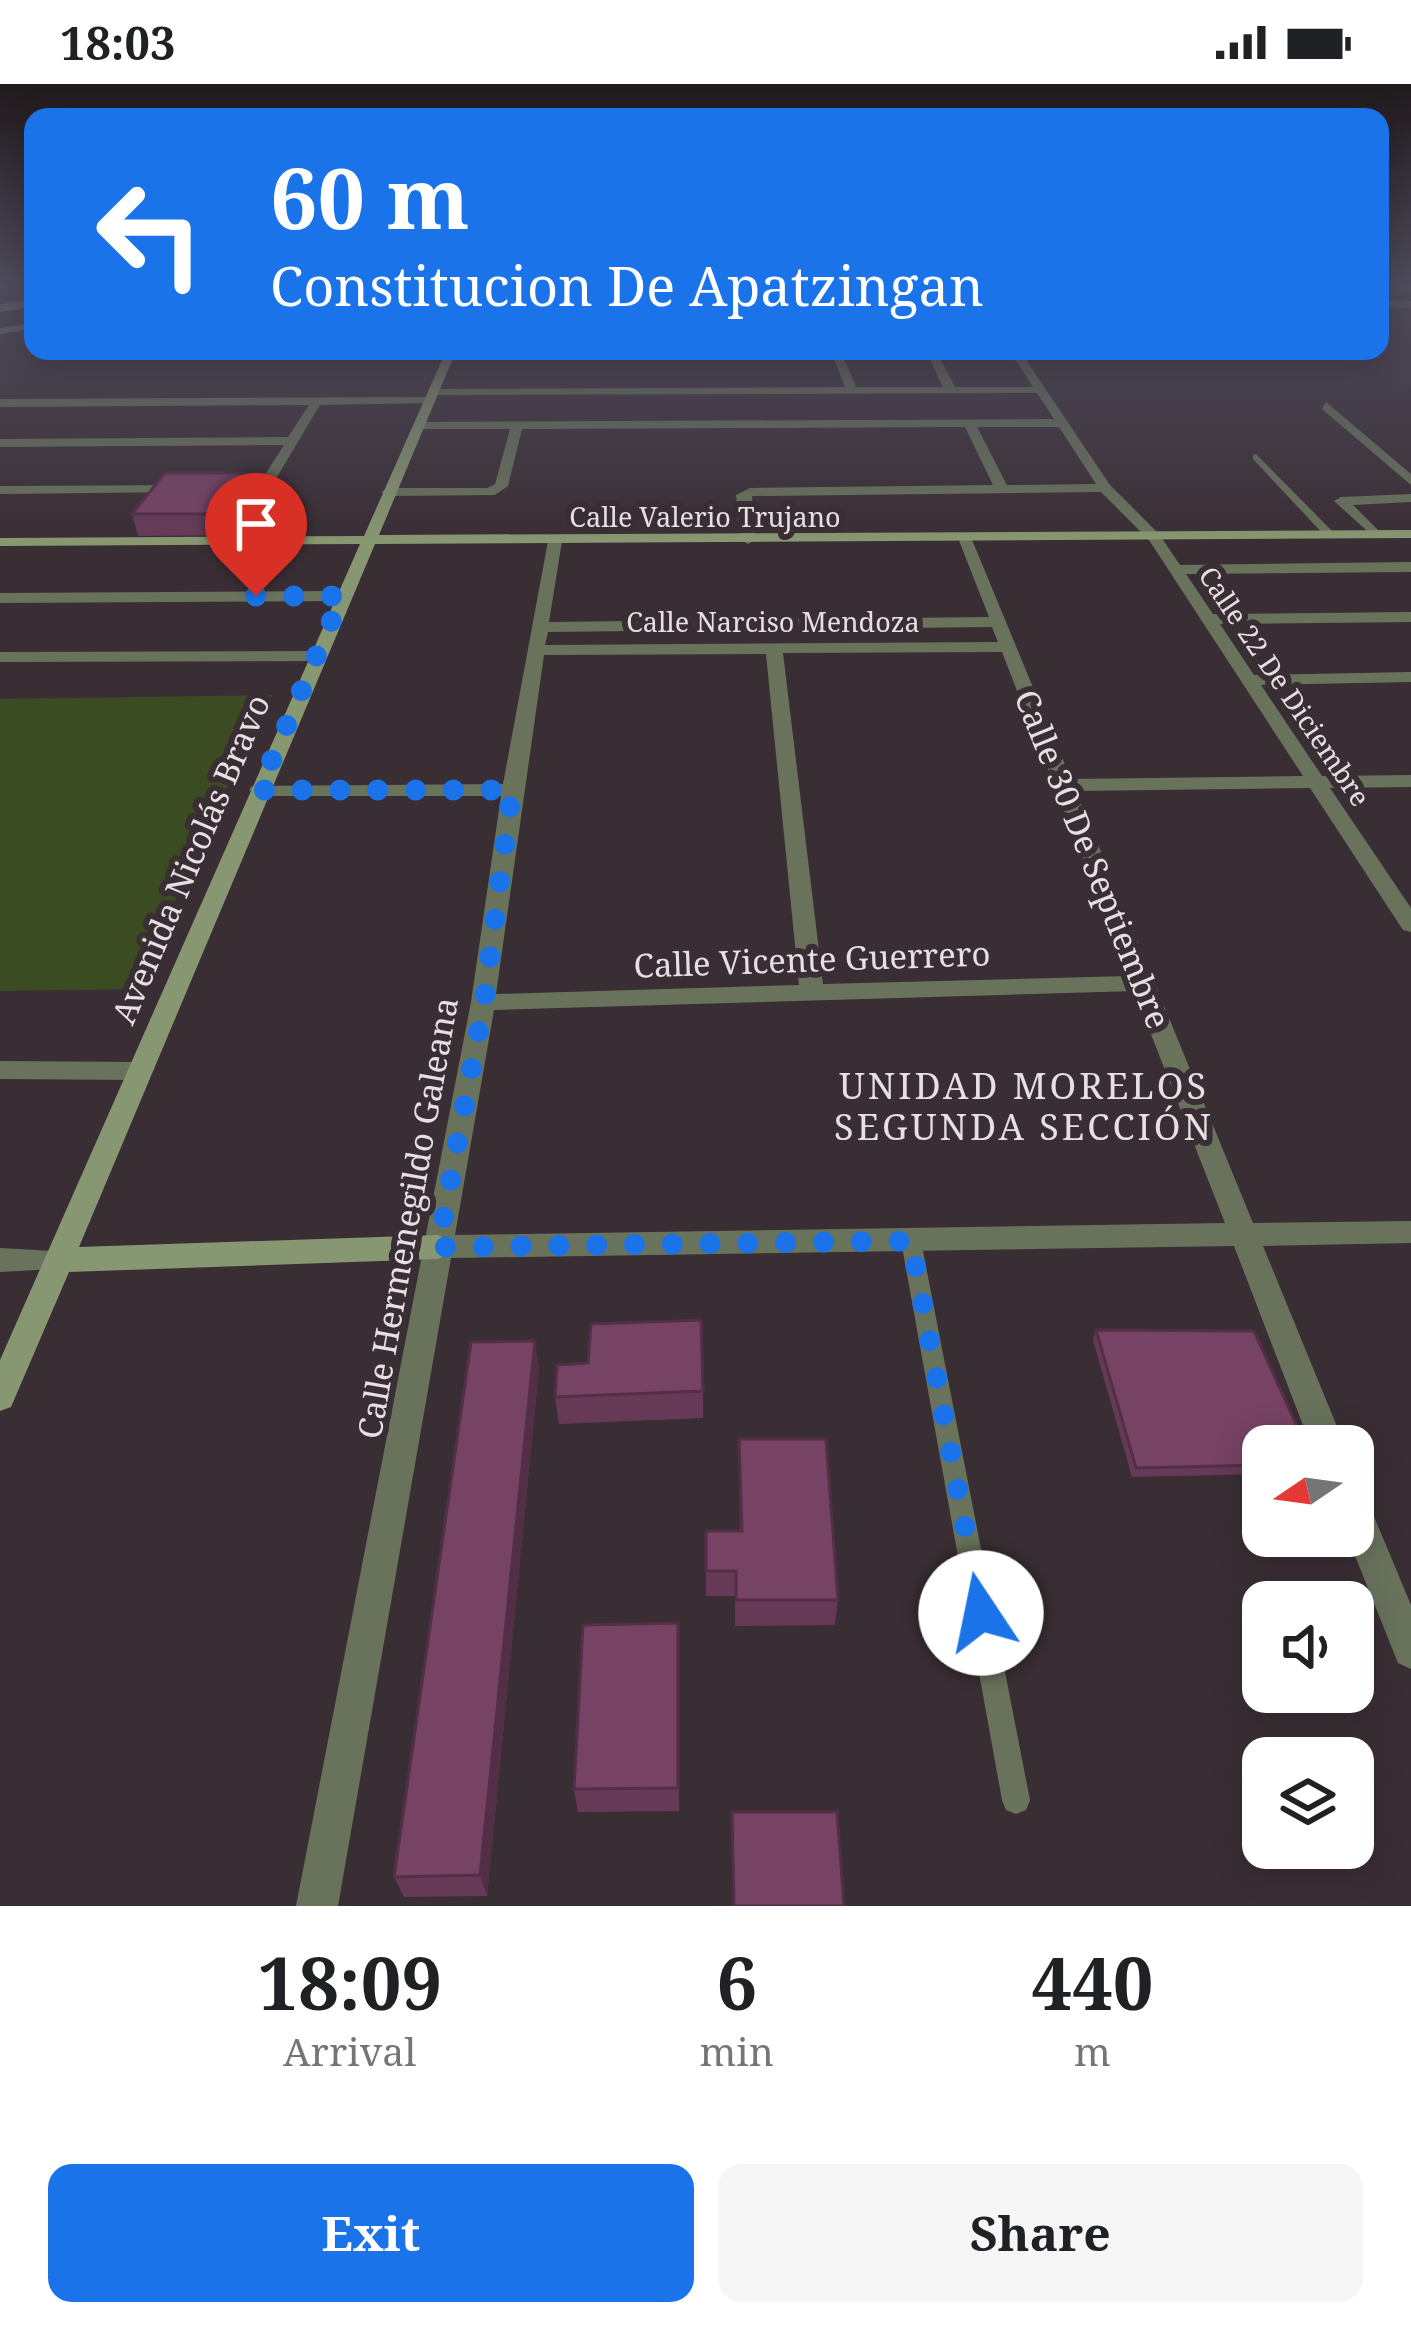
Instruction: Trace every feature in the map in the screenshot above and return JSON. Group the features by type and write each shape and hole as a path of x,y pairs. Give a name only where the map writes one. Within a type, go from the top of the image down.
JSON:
{"street":[{"name":"Avenida Nicolás Bravo","path":"0,1396 441,371"},
{"path":"518,392 524,371"},
{"path":"844,371 852,391"},
{"path":"941,371 951,391"},
{"name":"Calle 22 De Diciembre","path":"1028,371 1105,488 1154,537 1411,925"},
{"path":"0,403 317,401 518,392 1040,390"},
{"path":"737,391 739,424"},
{"path":"230,488 266,484 317,401"},
{"path":"1326,406 1411,481"},
{"path":"969,423 1002,489"},
{"path":"417,426 1061,423"},
{"path":"388,492 490,492 501,486 517,426"},
{"path":"0,443 293,442"},
{"path":"0,490 207,488"},
{"path":"748,540 743,495 750,492 1105,488"},
{"path":"1375,534 1341,501 1411,498"},
{"name":"Calle Valerio Trujano","path":"0,542 1411,534"},
{"name":"Calle 30 De Septiembre","path":"965,538 1320,1425"},
{"name":"Calle Hermenegildo Galeana","path":"316,1906 484,1002 512,790 555,542"},
{"path":"1177,571 1411,567"},
{"path":"0,598 342,596"},
{"path":"1209,619 1411,617"},
{"name":"Calle Narciso Mendoza","path":"538,639 999,622"},
{"name":"Calle Narciso Mendoza","path":"538,639 774,648 1009,647"},
{"path":"774,648 812,992"},
{"path":"0,657 316,656"},
{"path":"1249,680 1411,677"},
{"path":"1061,785 1411,782"},
{"path":"259,790 512,790"},
{"name":"Calle Vicente Guerrero","path":"484,1002 1143,983"},
{"path":"0,1070 139,1071"},
{"path":"0,1260 438,1247 1411,1232"},
{"path":"1373,1557 1411,1649"}],"lane":[{"path":"1256,457 1330,535"},
{"path":"911,1241 1016,1799"}],"green space":[{"path":"272,695 133,989 0,991 0,699"}],"building":[{"path":"165,473 263,473 236,514 132,514"},
{"path":"701,1320 703,1391 555,1397 557,1365 588,1363 591,1324"},
{"path":"1096,1330 1254,1331 1297,1425 1242,1425 1242,1465 1136,1468"},
{"path":"535,1341 480,1875 394,1877 471,1342"},
{"path":"739,1439 826,1439 838,1600 736,1600 736,1571 706,1571 706,1531 742,1531"},
{"path":"678,1623 678,1788 574,1789 583,1625"},
{"path":"732,1812 837,1812 844,1906 734,1906"}],"district":[{"name":"UNIDAD MORELOS SEGUNDA SECCIÓN","path":"1024,1106"}],"route":[{"path":"256,596 342,596 259,790 512,790 484,1002 438,1247 911,1241 981,1613"}]}
